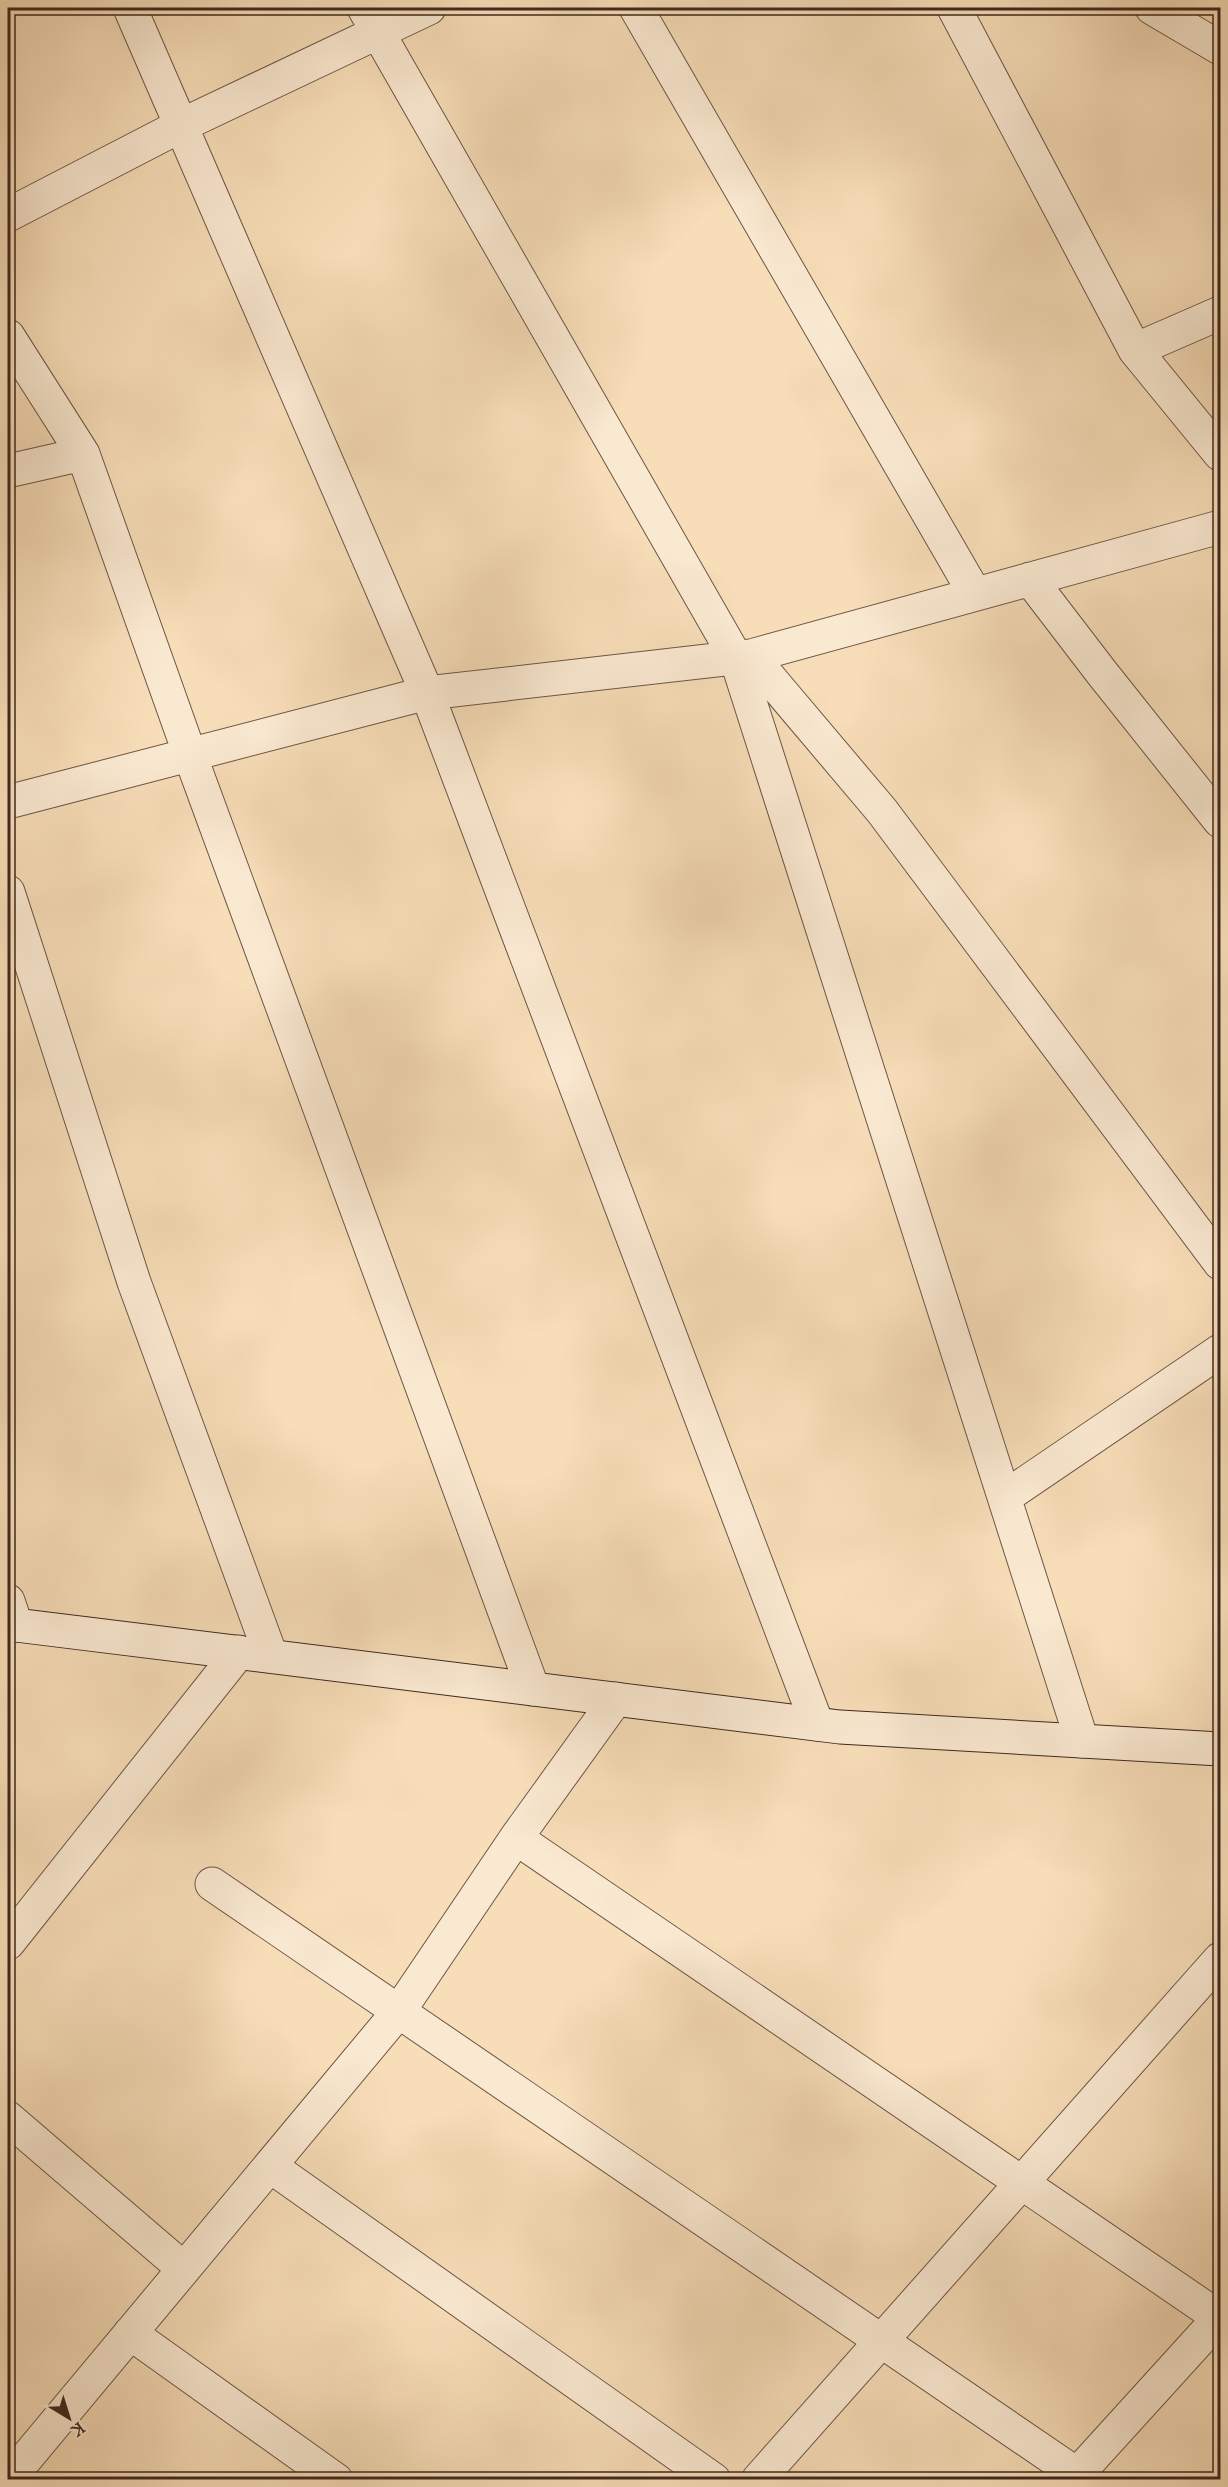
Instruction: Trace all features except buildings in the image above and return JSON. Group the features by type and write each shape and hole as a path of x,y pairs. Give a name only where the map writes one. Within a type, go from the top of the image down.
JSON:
{"street":[{"path":"130,8 427,693 817,1724"},
{"path":"8,215 182,125 371,20 429,8"},
{"path":"636,8 975,594"},
{"path":"954,8 1135,350 1221,454"},
{"path":"1152,8 1221,48"},
{"path":"371,20 743,657 882,812 1221,1263"},
{"path":"1135,350 1221,313"},
{"path":"8,336 83,454 190,755 533,1689"},
{"path":"8,471 83,454"},
{"path":"8,802 427,693 743,657 1221,526"},
{"path":"1030,579 1221,821"},
{"path":"743,657 1082,1741"},
{"path":"8,892 134,1282 271,1656"},
{"path":"1005,1497 1221,1351"},
{"path":"10,1617 239,1652 817,1724 1221,1749"},
{"path":"8,1943 239,1652"},
{"path":"8,2480 399,2011 516,1838 616,1699"},
{"path":"212,1884 881,2340 1078,2478 1220,2318 516,1838"},
{"path":"758,2480 1221,1959"},
{"path":"8,2118 184,2269"},
{"path":"270,2166 714,2480"},
{"path":"130,2333 336,2480"}]}
